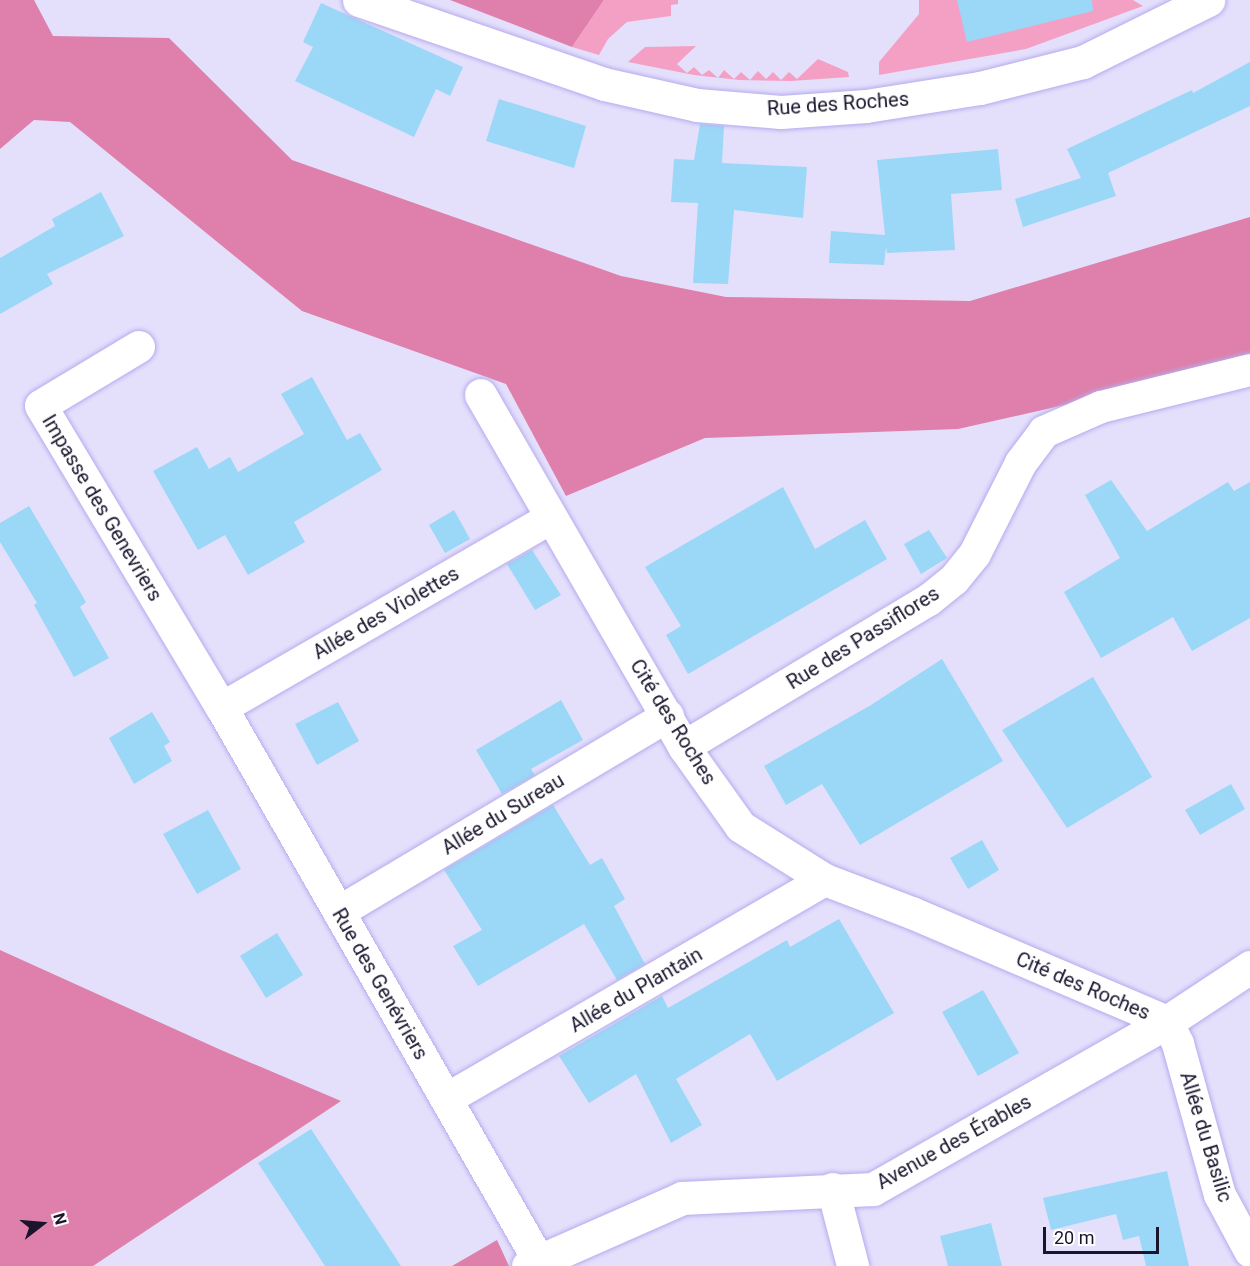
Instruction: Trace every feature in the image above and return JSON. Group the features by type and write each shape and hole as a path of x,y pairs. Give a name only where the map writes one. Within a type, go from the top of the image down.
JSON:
{"street":[{"name":"Rue des Roches","path":"358,0 604,84 697,105 782,112 866,106 980,88 1083,62 1208,0"},
{"name":"Impasse des Genevriers","path":"140,347 41,406 222,708"},
{"name":"Rue des Passiflores","path":"684,747 929,600 954,580 975,554 1021,463 1044,432 1101,407 1250,370"},
{"name":"Cité des Roches","path":"481,395 684,747 741,828 825,880 912,913 1167,1022"},
{"name":"Allée des Violettes","path":"222,708 551,518"},
{"name":"Rue des Genévriers","path":"222,708 447,1099 533,1262"},
{"name":"Allée du Sureau","path":"339,912 668,716"},
{"name":"Allée du Plantain","path":"447,1099 825,880"},
{"name":"Avenue des Érables","path":"533,1262 682,1198 833,1189 873,1189 1167,1022 1250,967"},
{"name":"Allée du Basilic","path":"1167,1022 1178,1044 1220,1195 1250,1251"},
{"path":"833,1189 853,1266"}],"shaded area":[{"path":"0,0 34,0 53,36 169,38 292,160 621,276 726,297 970,301 1250,217 1250,363 958,429 705,438 566,496 506,384 302,311 70,122 34,120 0,149"},
{"path":"450,0 604,0 572,47"},
{"path":"604,0 678,0 678,4 671,5 671,16 627,22 608,39 599,55 572,47"},
{"path":"919,0 1133,0 1143,6 1026,49 879,75 879,62 919,14"},
{"path":"696,46 677,64 687,73 694,67 702,75 709,70 718,78 694,75 628,62 645,47"},
{"path":"818,59 848,72 849,77 791,81 739,80 718,78 724,70 734,79 741,72 750,80 758,71 766,79 773,72 781,80 789,72 797,79"},
{"path":"0,950 221,1050 341,1101 93,1266 0,1266"},
{"path":"497,1240 509,1266 452,1266"}],"building":[{"path":"957,0 1092,0 1093,11 967,42"},
{"path":"321,3 463,67 450,96 436,89 414,137 295,81 313,47 303,42"},
{"path":"1250,62 1250,106 1108,173 1116,196 1023,227 1015,199 1081,178 1067,149 1192,90 1193,93"},
{"path":"499,99 586,126 574,168 486,141"},
{"path":"700,124 724,126 722,163 807,167 803,218 734,210 728,284 693,283 698,203 671,202 674,159 694,160"},
{"path":"998,149 1002,190 951,194 955,250 887,253 886,247 884,265 829,263 831,231 885,235 877,160"},
{"path":"101,192 124,236 47,274 53,284 0,314 0,258 55,226 52,219"},
{"path":"312,377 347,440 360,433 382,470 294,522 305,542 248,575 225,535 198,550 153,471 197,447 209,469 230,457 238,472 304,434 281,394"},
{"path":"1111,480 1147,531 1228,482 1234,491 1250,482 1250,618 1192,651 1173,617 1101,658 1064,592 1120,558 1085,495"},
{"path":"783,487 815,549 865,520 887,559 688,674 666,635 681,626 645,567"},
{"path":"29,506 86,602 80,607 109,658 74,677 34,605 37,603 0,542 0,523"},
{"path":"454,510 470,539 445,553 429,525"},
{"path":"929,530 947,558 921,574 904,544"},
{"path":"532,550 561,595 535,610 507,564"},
{"path":"942,659 1003,761 860,845 822,784 786,805 764,766 871,705"},
{"path":"1093,677 1152,777 1067,828 1002,730"},
{"path":"561,700 583,740 531,769 535,775 502,794 476,750"},
{"path":"338,702 359,741 317,765 295,724"},
{"path":"152,712 170,742 164,746 172,761 134,784 109,738"},
{"path":"1231,784 1245,809 1200,835 1185,810"},
{"path":"553,805 590,865 602,858 625,899 614,906 645,964 617,980 584,924 478,986 453,946 482,930 444,870"},
{"path":"208,810 241,869 197,894 163,834"},
{"path":"982,840 999,870 968,889 950,858"},
{"path":"839,919 894,1013 777,1081 750,1034 676,1079 702,1125 671,1143 636,1074 589,1103 559,1056 662,996 668,1008 787,940 790,947"},
{"path":"277,933 303,975 266,998 240,956"},
{"path":"983,990 1019,1053 978,1076 942,1012"},
{"path":"311,1129 401,1266 325,1266 258,1163"},
{"path":"1167,1171 1189,1266 1146,1266 1139,1236 1123,1240 1116,1214 1051,1230 1043,1198"},
{"path":"991,1223 1002,1266 948,1266 940,1236"}]}
